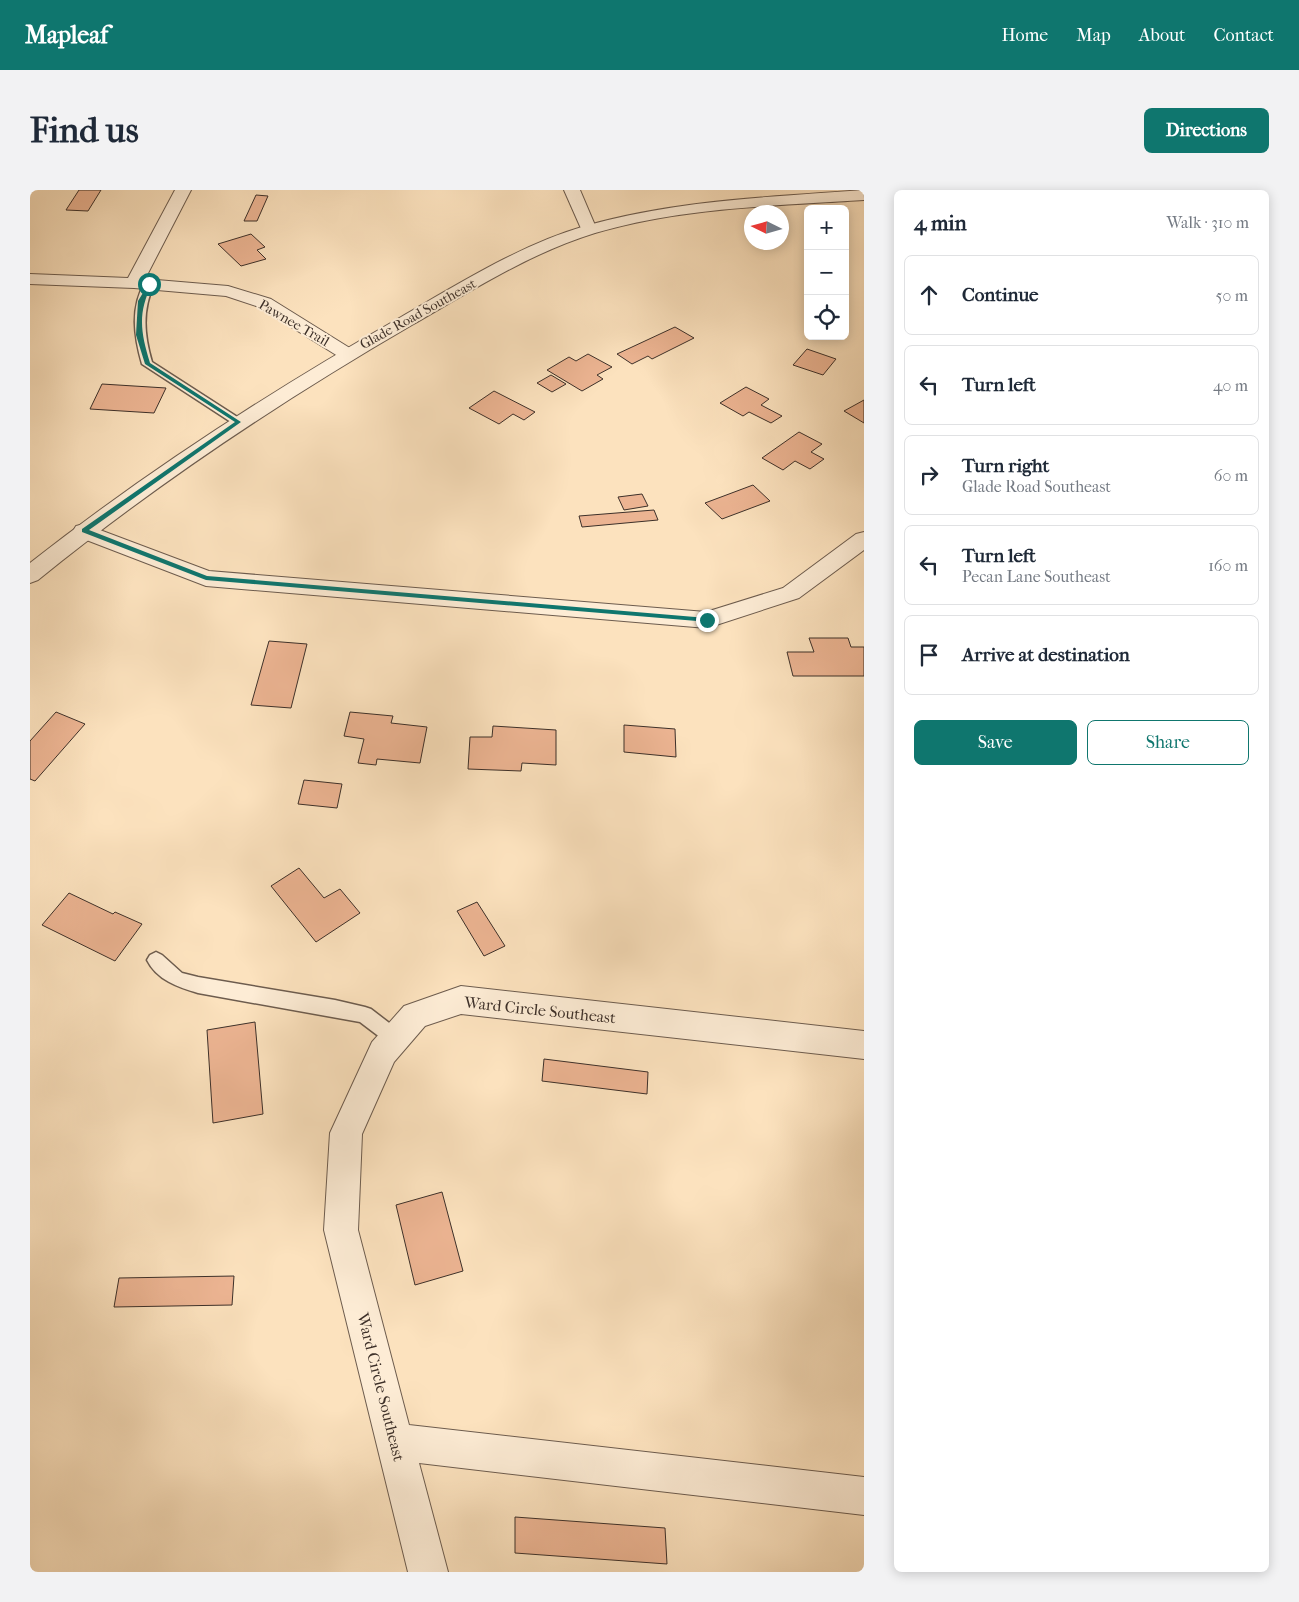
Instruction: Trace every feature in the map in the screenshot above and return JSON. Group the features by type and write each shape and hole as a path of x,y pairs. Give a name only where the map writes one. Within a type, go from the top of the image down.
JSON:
{"street":[{"path":"142,284 183,190"},
{"path":"572,190 589,230"},
{"name":"Glade Road Southeast","path":"30,575 84,531 238,422 347,354 478,280 545,248 589,230 646,216 718,207 864,195"},
{"name":"Pawnee Trail","path":"30,279 142,284 228,292 265,303 347,354"},
{"path":"84,531 206,578 707,620 790,593 864,539"},
{"name":"Ward Circle Southeast","path":"428,1572 341,1230 346,1133 383,1052 415,1016 462,1000 864,1045"},
{"path":"396,1442 864,1496"}],"lane":[{"path":"142,284 139,335 147,364 238,422"},
{"path":"156,960 177,979 198,985 335,1008 365,1016 395,1038"}],"building":[{"path":"79,190 101,190 88,211 66,210"},
{"path":"256,195 268,196 257,221 244,221"},
{"path":"251,234 265,247 257,250 266,259 241,266 218,244"},
{"path":"675,327 694,338 652,359 648,356 632,364 617,354"},
{"path":"807,349 836,359 823,375 793,365"},
{"path":"588,354 612,367 597,375 603,379 582,391 547,370 569,357 576,361"},
{"path":"551,375 566,384 552,392 537,383"},
{"path":"102,384 166,388 154,413 90,409"},
{"path":"746,387 769,399 761,405 782,416 771,423 749,412 743,416 720,403"},
{"path":"494,391 535,412 524,420 513,414 499,424 469,408"},
{"path":"864,400 864,423 844,411"},
{"path":"799,432 822,444 811,452 824,459 810,469 795,461 783,470 762,458"},
{"path":"753,485 770,501 722,519 705,503"},
{"path":"642,494 648,506 624,510 618,497"},
{"path":"654,510 658,520 582,527 579,516"},
{"path":"809,638 848,638 851,647 864,647 864,676 793,676 787,652 814,652"},
{"path":"269,641 307,644 291,708 251,705"},
{"path":"56,712 85,724 35,781 30,779 30,741"},
{"path":"350,712 393,716 391,723 427,727 420,763 377,759 376,765 358,763 364,739 344,736"},
{"path":"624,725 675,729 676,757 624,752"},
{"path":"493,726 556,730 556,765 522,763 521,771 468,769 470,737 492,737"},
{"path":"304,780 342,784 337,808 298,804"},
{"path":"299,868 324,898 340,889 360,913 316,942 271,886"},
{"path":"69,893 113,914 115,912 142,924 115,961 42,925"},
{"path":"477,902 505,946 484,956 457,911"},
{"path":"255,1022 263,1114 213,1123 207,1030"},
{"path":"544,1059 648,1072 647,1094 542,1081"},
{"path":"442,1192 463,1271 415,1285 396,1205"},
{"path":"234,1276 232,1305 114,1307 119,1278"},
{"path":"515,1517 665,1528 667,1564 515,1553"}],"route":[{"path":"149,284 141,301 139,335 147,364 238,422 84,531 206,578 707,620"}]}
